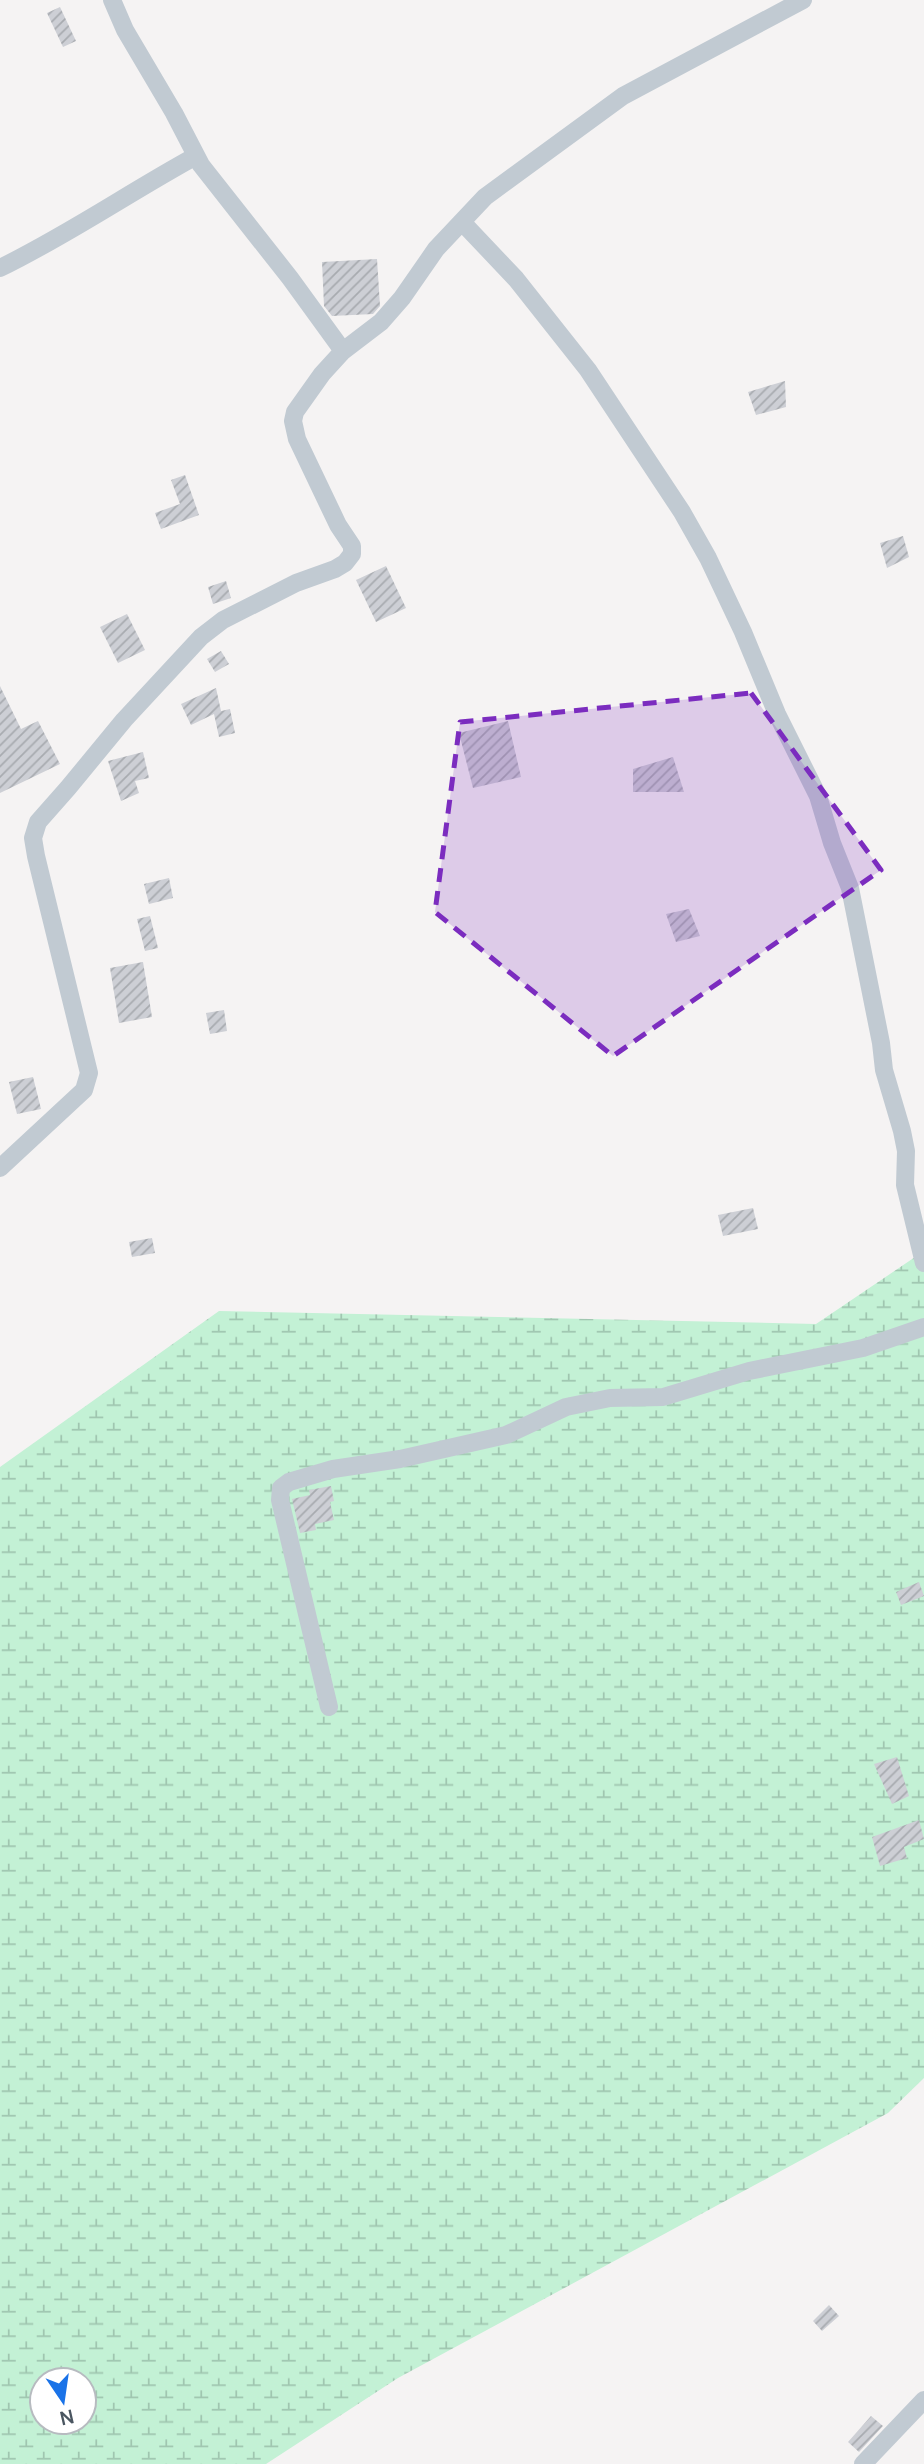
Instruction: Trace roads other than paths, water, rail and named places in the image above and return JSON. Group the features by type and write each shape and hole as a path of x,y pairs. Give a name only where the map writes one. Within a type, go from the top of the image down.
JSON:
{"street":[{"path":"112,0 125,30 196,156 237,214 290,278 343,351"},
{"path":"0,1168 84,1090 89,1073 36,856 33,838 38,822 124,720 201,637 223,620 296,583 335,569 345,563 352,554 352,546 338,525 303,451 293,421 295,412 322,374 343,351 380,321 402,298 436,249 485,197 623,96 803,0"},
{"path":"0,268 47,245 196,156"},
{"path":"461,222 516,279 588,370 682,512 708,558 818,796 832,843 850,888 881,1042 884,1070 902,1131 905,1185 924,1263"},
{"path":"329,1707 280,1500 281,1488 289,1482 333,1469 484,1441 506,1435 566,1407 610,1398 663,1397 749,1371 863,1348 924,1327"},
{"path":"863,2464 924,2400"}]}
